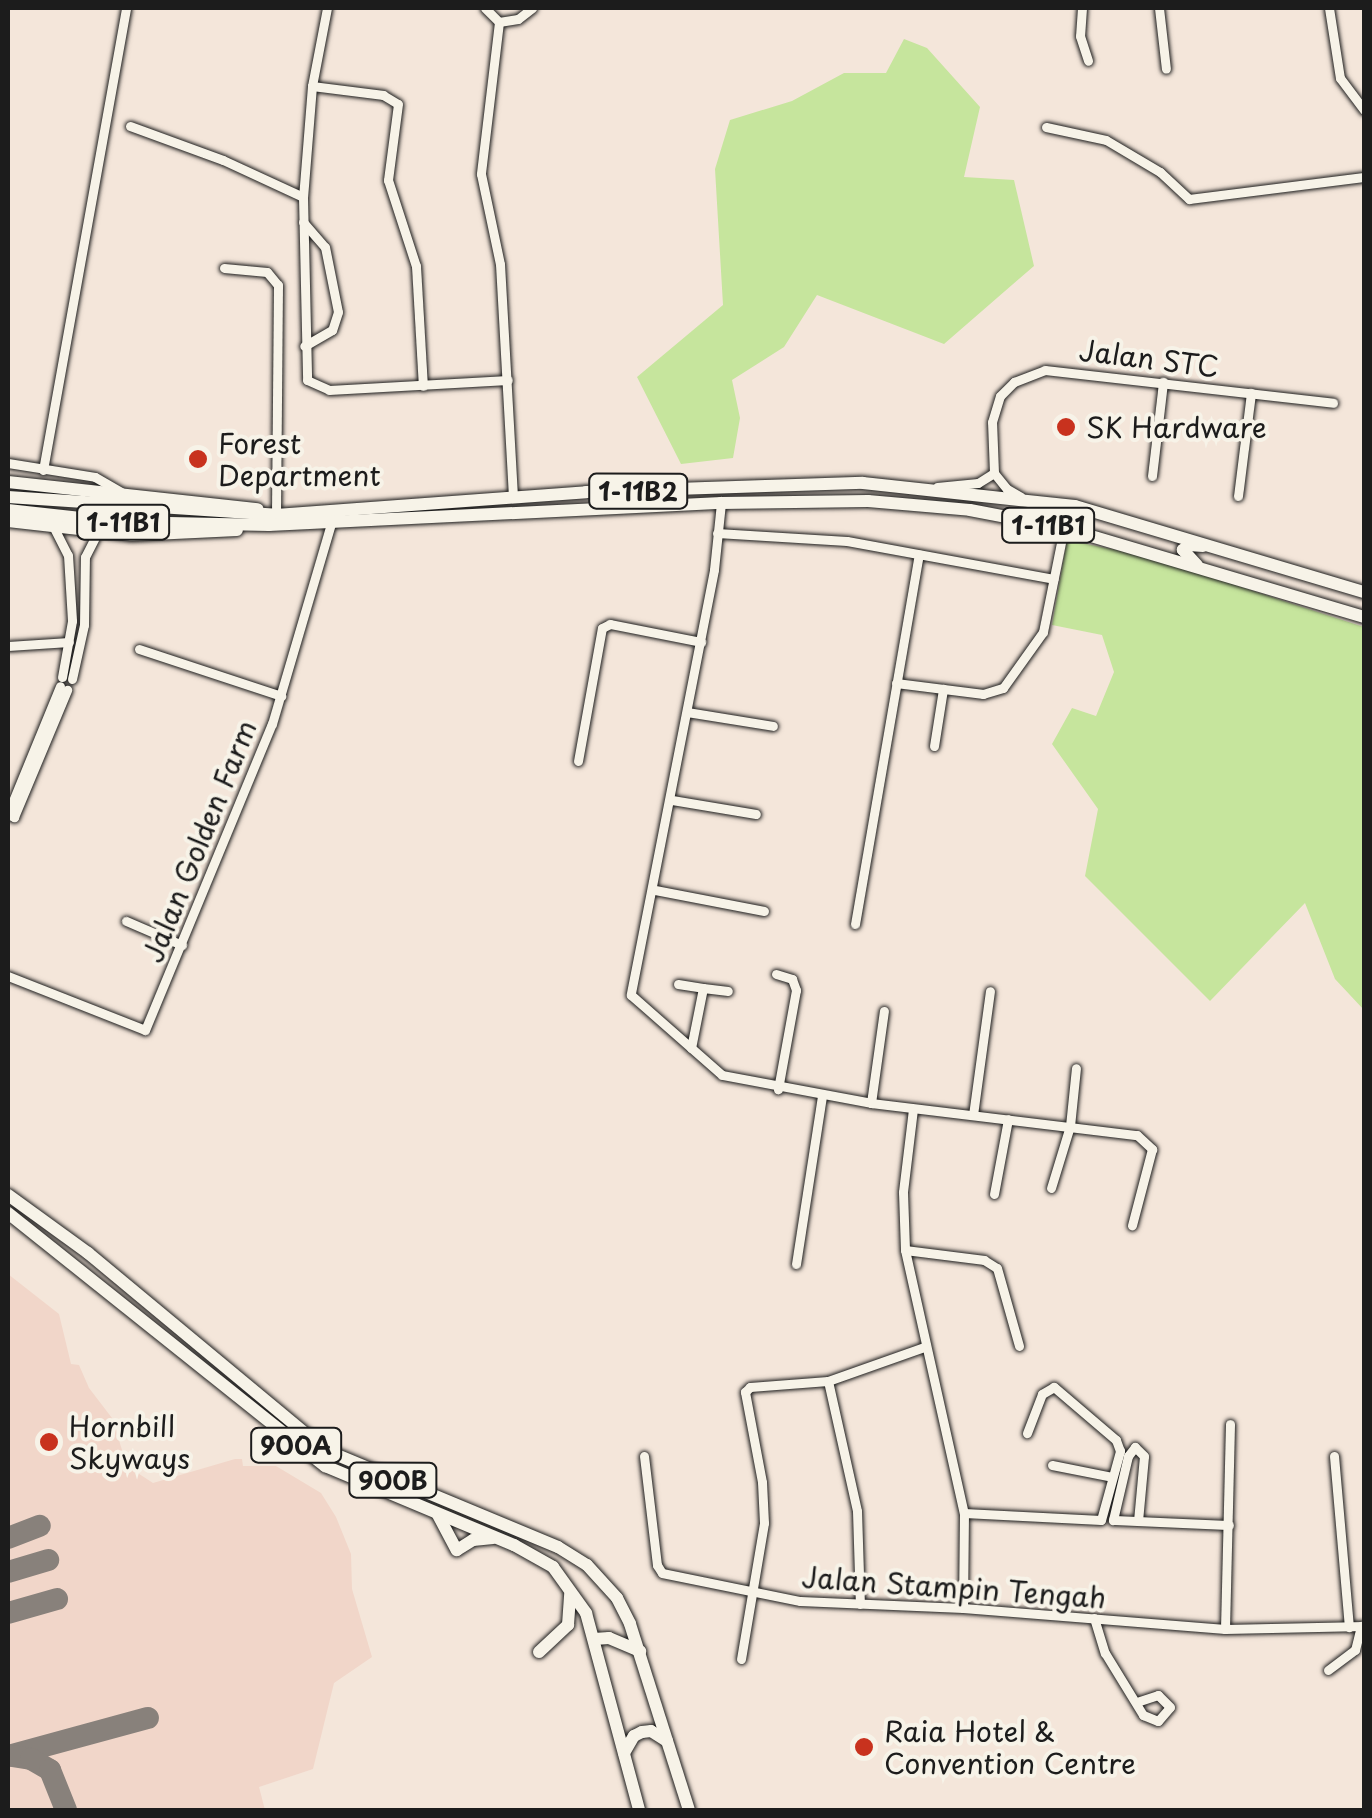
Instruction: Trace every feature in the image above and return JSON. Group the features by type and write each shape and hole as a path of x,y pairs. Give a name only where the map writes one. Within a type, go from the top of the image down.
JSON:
{"highway":[{"path":"8,482 242,504 272,520"},
{"name":"1-11B2","path":"8,497 272,520 514,496 794,483 924,488 1096,510 1364,592"},
{"name":"1-11B1","path":"272,520 331,524 720,503 868,501 970,510 1064,528 1364,617"},
{"name":"1-11B1","path":"8,510 118,522 240,519"},
{"path":"8,522 97,533 216,534 272,520"},
{"path":"1241,582 1190,562 1183,550 1195,545 1250,555"},
{"name":"900B","path":"8,1194 88,1253 324,1450 573,1555 617,1598 640,1650 689,1810"},
{"name":"900A","path":"8,1213 305,1452 342,1475 536,1555 567,1582 586,1613 639,1810"},
{"path":"437,1514 458,1550 473,1540 496,1538"},
{"path":"539,1652 572,1616 567,1582"},
{"path":"594,1639 609,1638 640,1650"},
{"path":"624,1753 634,1736 642,1732 661,1735 668,1742"}],"street":[{"path":"44,470 126,8"},
{"path":"328,8 312,86 303,197 304,372 322,389 508,380"},
{"path":"484,8 499,22"},
{"path":"499,22 518,18 532,8"},
{"path":"1082,8 1080,36 1088,61"},
{"path":"1159,8 1166,68"},
{"path":"1329,8 1340,78 1364,110"},
{"path":"499,22 481,174 500,264 514,496"},
{"path":"312,86 383,96 398,104 388,180 416,266 423,386"},
{"path":"130,126 223,160 303,197"},
{"path":"1046,127 1106,140 1160,172 1189,198 1364,178"},
{"path":"303,222 321,237 325,247 338,312 332,330 304,346"},
{"path":"224,268 267,272 278,285 272,520"},
{"name":"Jalan STC","path":"994,473 993,412 1014,382 1056,370 1333,403"},
{"path":"1152,476 1163,382"},
{"path":"1238,496 1251,393"},
{"path":"8,463 103,478 125,494"},
{"path":"924,488 978,483 994,473 1016,496 1036,501"},
{"path":"720,503 672,800 631,996 718,1074 778,1090 871,1104 1137,1134 1148,1140 1152,1149 1132,1226"},
{"path":"700,504 717,528 848,541 1054,579"},
{"name":"Jalan Golden Farm","path":"8,976 145,1030 281,696 331,524"},
{"path":"54,528 68,565 70,642 65,683"},
{"path":"896,683 983,694 1002,688 1043,632 1064,528"},
{"path":"8,814 14,817 84,625 84,565 97,533"},
{"path":"855,924 919,554"},
{"path":"68,565 74,559 84,565"},
{"path":"578,760 602,628 610,624 700,642"},
{"path":"8,646 70,642"},
{"path":"145,651 281,696"},
{"path":"934,746 944,689"},
{"path":"687,712 773,726"},
{"path":"672,800 756,814"},
{"path":"655,890 764,911"},
{"path":"126,921 182,944"},
{"path":"776,974 792,979 796,990 778,1090"},
{"path":"678,984 728,991"},
{"path":"691,1048 703,988"},
{"path":"974,1115 990,992"},
{"path":"871,1104 884,1011"},
{"path":"1051,1188 1070,1126 1076,1068"},
{"path":"796,1264 822,1096"},
{"path":"913,1109 903,1192 905,1250 964,1513 962,1608"},
{"path":"994,1194 1008,1119"},
{"path":"905,1250 984,1260 997,1268 1019,1346"},
{"path":"741,1659 764,1523 762,1482 743,1398 750,1387 828,1381 924,1347"},
{"path":"828,1381 856,1511 860,1604"},
{"path":"964,1513 1101,1520 1120,1445 1058,1388 1042,1394 1027,1433"},
{"path":"1224,1629 1230,1424"},
{"path":"1138,1521 1144,1456 1142,1449 1135,1448 1128,1456 1113,1520 1229,1525"},
{"name":"Jalan Stampin Tengah","path":"644,1456 662,1572 755,1594 1224,1629 1363,1626"},
{"path":"1334,1456 1349,1626"},
{"path":"1052,1465 1112,1477"},
{"path":"1094,1618 1114,1670 1139,1701"},
{"path":"1328,1670 1356,1650 1363,1626"}],"shaded area":[{"path":"8,1274 59,1314 71,1364 79,1365 89,1388 112,1418 127,1466 153,1483 235,1459 242,1459 243,1466 276,1466 321,1493 336,1517 351,1554 352,1589 372,1657 334,1683 313,1769 259,1787 265,1810 8,1810"}],"green space":[{"path":"904,39 927,48 980,107 964,177 1014,180 1034,266 944,344 817,295 784,347 732,380 740,418 733,458 681,464 637,377 723,305 715,169 730,120 792,101 844,73 886,73"},
{"path":"1067,540 1146,556 1364,627 1364,1010 1335,979 1305,903 1210,1001 1085,876 1098,809 1052,744 1072,708 1096,716 1114,672 1102,635 1052,625"}],"taxiway":[{"path":"8,1538 40,1526"},
{"path":"8,1572 48,1560"},
{"path":"8,1613 57,1599"},
{"path":"8,1756 148,1718"},
{"path":"12,1756 31,1759 50,1770 66,1810"}],"place":[{"name":"SK Hardware","path":"1066,427"},
{"name":"Forest Department","path":"198,459"},
{"name":"Hornbill Skyways","path":"49,1442"},
{"name":"Raia Hotel & Convention Centre","path":"864,1747"}]}
